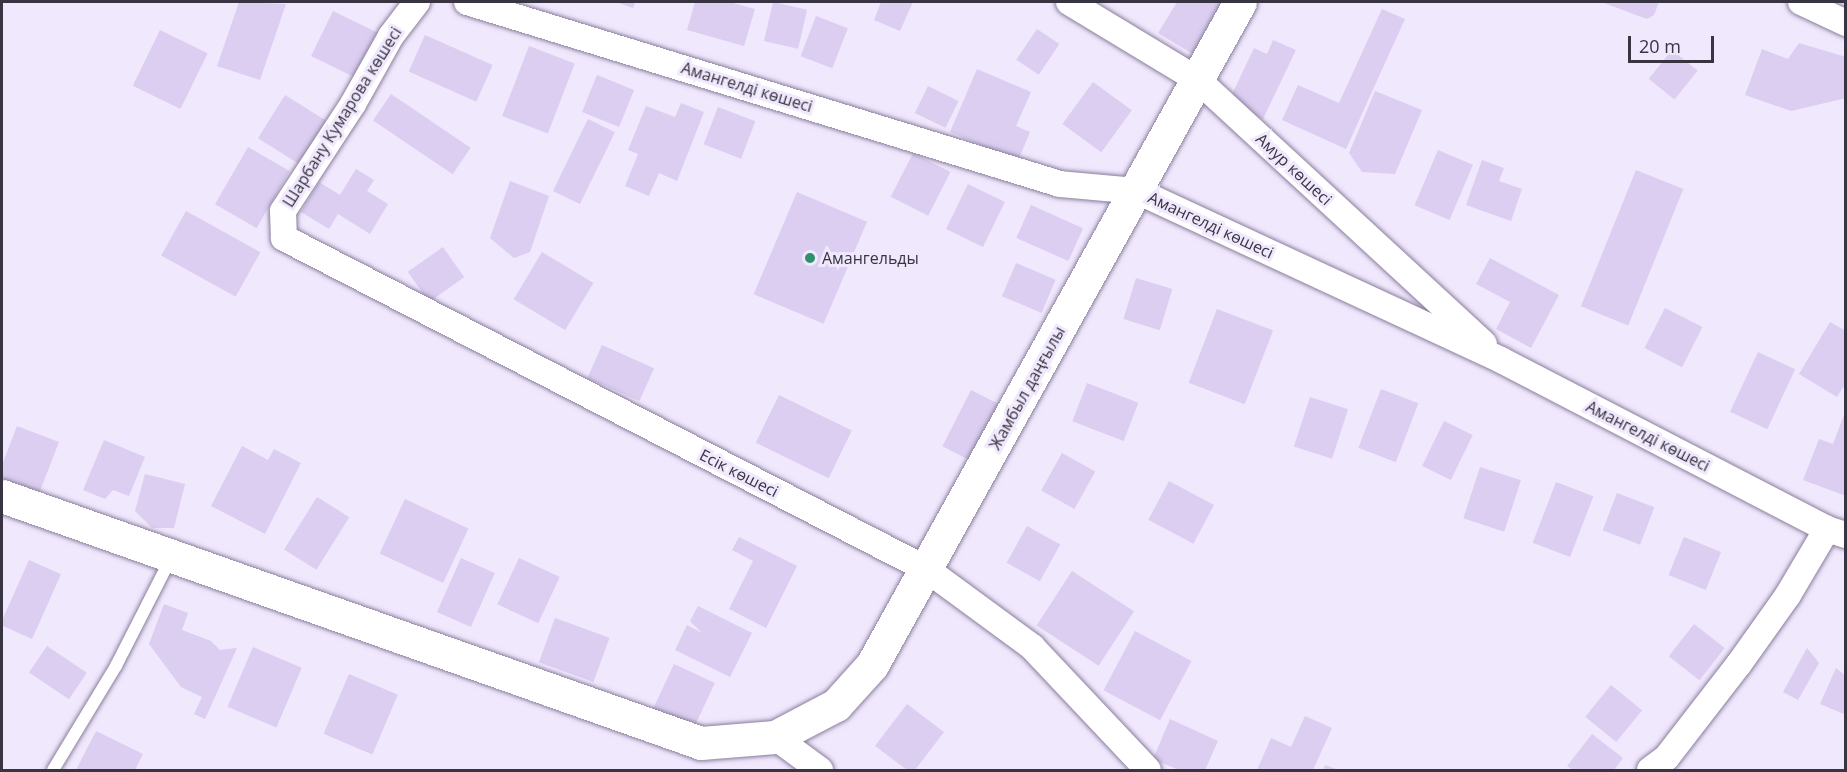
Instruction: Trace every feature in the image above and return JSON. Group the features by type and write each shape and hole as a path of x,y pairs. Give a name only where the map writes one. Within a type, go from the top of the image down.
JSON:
{"street":[{"name":"Шарбану Кумарова көшесі","path":"284,238 283,211 353,104 391,36 417,2"},
{"name":"Амангелді көшесі","path":"467,2 1060,184 1137,190 1501,360 1836,532"},
{"name":"Амур көшесі","path":"1069,2 1198,80 1501,360"},
{"name":"Жамбыл даңғылы","path":"775,737 836,705 872,665 1240,2"},
{"path":"1801,2 1845,23"},
{"name":"Есік көшесі","path":"284,238 926,569 1032,647 1148,771"},
{"path":"2,496 701,743 775,737 820,771"},
{"path":"1650,771 1667,757 1836,532"}],"lane":[{"path":"53,771 116,666 172,556"}],"building":[{"path":"239,2 286,4 260,80 217,66"},
{"path":"616,2 635,2 633,8"},
{"path":"695,2 729,2 755,9 744,46 687,30"},
{"path":"773,2 807,10 798,49 764,41"},
{"path":"881,2 913,2 900,31 874,20"},
{"path":"1177,2 1216,2 1227,9 1198,57 1158,33"},
{"path":"1601,2 1659,2 1654,15 1647,19"},
{"path":"1382,9 1405,19 1346,149 1282,120 1298,85 1339,103"},
{"path":"333,11 377,32 355,77 311,56"},
{"path":"816,16 848,28 832,68 801,56"},
{"path":"1037,29 1059,44 1039,75 1016,60"},
{"path":"160,30 208,53 180,109 133,86"},
{"path":"425,35 493,65 476,102 409,72"},
{"path":"1273,40 1296,50 1263,119 1228,103 1254,48 1267,54"},
{"path":"1799,43 1846,57 1846,98 1791,111 1745,95 1762,49 1788,59"},
{"path":"529,46 575,64 548,134 502,116"},
{"path":"1672,50 1698,71 1674,100 1649,79"},
{"path":"977,69 1031,92 1016,126 1030,132 1018,161 950,132"},
{"path":"597,75 634,90 619,127 582,112"},
{"path":"1093,82 1132,110 1101,152 1062,124"},
{"path":"928,86 959,101 945,128 915,113"},
{"path":"1375,91 1422,110 1395,174 1362,172 1349,153"},
{"path":"391,94 471,148 453,174 373,121"},
{"path":"285,95 327,121 300,164 258,138"},
{"path":"681,103 704,112 677,181 659,173 649,196 625,186 638,154 628,150 646,106 675,117"},
{"path":"718,107 755,121 741,159 704,144"},
{"path":"588,119 615,132 580,204 553,191"},
{"path":"248,147 290,171 257,228 215,204"},
{"path":"1438,150 1473,165 1450,220 1415,205"},
{"path":"913,153 950,172 928,216 891,197"},
{"path":"1482,160 1504,168 1499,181 1522,189 1511,221 1466,205"},
{"path":"356,169 374,180 367,191 388,204 370,234 338,214 329,229 301,212 319,182 340,195"},
{"path":"1636,170 1683,189 1628,325 1581,306"},
{"path":"510,181 549,196 530,252 514,258 490,238"},
{"path":"968,184 1005,202 983,247 946,229"},
{"name":"Амангельды","path":"797,192 867,222 824,324 754,294"},
{"path":"1031,205 1083,228 1068,261 1016,238"},
{"path":"186,211 260,252 236,297 161,256"},
{"path":"443,247 464,277 429,302 408,272"},
{"path":"542,252 593,283 565,330 514,299"},
{"path":"1490,258 1559,295 1531,348 1496,329 1510,302 1476,284"},
{"path":"1016,263 1056,280 1042,313 1002,296"},
{"path":"1136,278 1172,289 1160,330 1123,319"},
{"path":"1665,308 1702,327 1682,367 1645,348"},
{"path":"1217,309 1273,331 1245,404 1189,383"},
{"path":"1830,322 1846,331 1846,383 1837,397 1799,374"},
{"path":"602,345 654,368 639,401 587,378"},
{"path":"1758,352 1795,369 1767,429 1730,412"},
{"path":"1087,383 1138,403 1124,441 1072,421"},
{"path":"1381,389 1418,403 1396,462 1358,448"},
{"path":"971,390 1005,407 976,463 942,446"},
{"path":"779,395 852,431 829,478 756,443"},
{"path":"1310,397 1348,409 1332,459 1294,446"},
{"path":"1845,412 1846,496 1803,480 1819,439 1833,444"},
{"path":"1444,421 1473,435 1451,480 1422,466"},
{"path":"17,426 59,442 38,496 2,482 2,465"},
{"path":"104,440 145,457 129,496 113,490 105,499 83,490"},
{"path":"242,446 268,460 274,449 301,463 265,534 211,506"},
{"path":"1062,453 1095,471 1074,509 1041,491"},
{"path":"1480,467 1521,480 1504,532 1463,518"},
{"path":"145,474 185,484 174,528 152,528 135,511"},
{"path":"1169,481 1214,505 1193,544 1148,520"},
{"path":"1556,482 1593,496 1570,557 1533,543"},
{"path":"1617,493 1654,507 1640,545 1603,530"},
{"path":"317,497 349,517 316,570 284,550"},
{"path":"405,499 468,529 443,583 380,553"},
{"path":"1027,526 1060,544 1040,581 1007,563"},
{"path":"739,537 797,566 766,628 729,609 753,561 732,550"},
{"path":"1684,537 1721,552 1706,590 1669,575"},
{"path":"461,558 495,573 471,627 437,612"},
{"path":"519,558 560,577 538,623 497,604"},
{"path":"29,560 61,574 32,639 2,626 2,621"},
{"path":"1072,571 1134,611 1099,666 1037,626"},
{"path":"164,604 188,613 182,630 211,641 220,650 237,648 205,719 194,714 202,697 181,687 149,644"},
{"path":"698,606 752,633 730,677 675,650 687,625 702,633 690,621"},
{"path":"555,618 610,638 593,682 539,662"},
{"path":"1694,624 1725,648 1699,680 1669,656"},
{"path":"1135,631 1192,661 1160,720 1104,690"},
{"path":"47,646 87,673 69,699 29,673"},
{"path":"253,647 302,668 276,728 228,707"},
{"path":"1807,648 1819,663 1798,700 1783,692"},
{"path":"674,664 715,683 693,729 652,710"},
{"path":"1836,668 1846,676 1846,715 1820,704"},
{"path":"349,674 398,695 372,755 324,734"},
{"path":"1611,685 1642,710 1616,742 1585,717"},
{"path":"907,704 944,732 915,770 907,770 875,746"},
{"path":"1305,716 1332,728 1313,770 1257,770 1271,738 1291,747"},
{"path":"1170,719 1218,741 1205,770 1179,770 1153,759"},
{"path":"96,731 143,754 135,770 76,770"},
{"path":"1592,734 1623,758 1614,770 1573,770 1567,766"},
{"path":"1325,765 1339,770 1323,770"}],"place":[{"name":"Амангельды","path":"810,258"}]}
